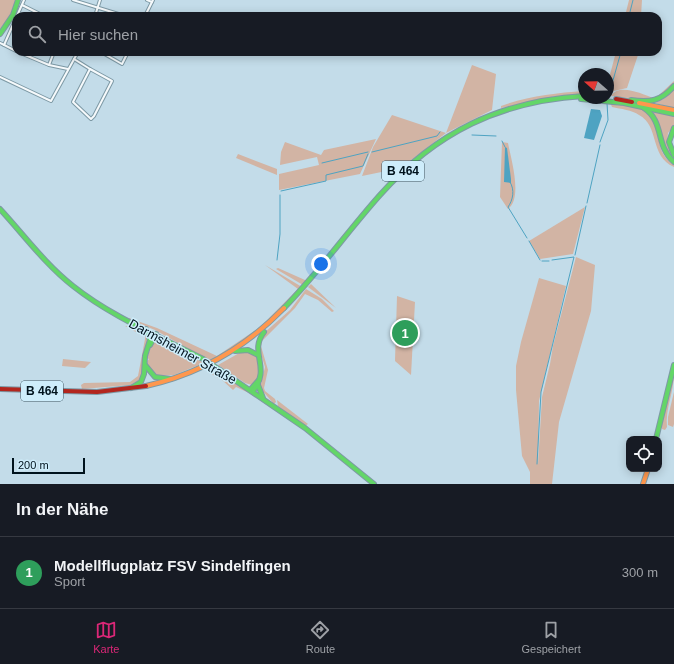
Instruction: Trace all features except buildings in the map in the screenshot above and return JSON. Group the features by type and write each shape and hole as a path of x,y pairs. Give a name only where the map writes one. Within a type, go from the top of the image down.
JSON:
{"main road":[{"path":"13,12 18,0"},
{"path":"0,34 12,15"},
{"path":"627,100 656,102 666,96 674,86"},
{"name":"B 464","path":"0,389 76,392 127,390 174,379 197,371 233,352 268,325 309,282 381,194 425,152 452,133 485,116 519,105 551,99 578,97"},
{"name":"B 464","path":"551,99 578,100"},
{"name":"B 464","path":"614,100 627,100 674,110"},
{"name":"B 464","path":"614,100 674,114"},
{"path":"634,105 647,110 656,118 664,153 674,162"},
{"path":"674,128 669,135 668,141 669,148 674,155"},
{"name":"Darmsheimer Straße","path":"0,209 49,265 73,286 100,305 203,359 252,390 325,443 374,484"},
{"path":"252,390 258,385 263,368 257,341 268,325"},
{"path":"146,329 150,340"},
{"path":"127,390 141,382 144,374 145,356 150,340 155,334"},
{"path":"148,346 155,334"},
{"path":"233,352 249,350 260,357"},
{"path":"145,365 155,376 174,379"},
{"path":"657,436 674,365"},
{"path":"252,390 260,380"},
{"path":"258,385 264,398"},
{"path":"643,484 647,472"}],"street":[{"path":"18,12 24,0"},
{"path":"73,0 112,12"},
{"path":"96,12 100,0"},
{"path":"147,0 152,1 147,12"},
{"path":"22,5 36,12"},
{"path":"4,45 12,26"},
{"path":"0,43 12,49"},
{"path":"26,56 49,65 68,69"},
{"path":"49,65 52,56"},
{"path":"0,78 51,101 76,56"},
{"path":"108,56 122,64 126,56"},
{"path":"74,59 112,81 92,119 73,102 90,69"}],"shaded area":[{"path":"0,0 16,0 12,13 0,29"},
{"path":"629,0 642,0 641,12 626,12"},
{"path":"615,56 638,56 627,88 614,91 614,68 612,68"},
{"path":"472,65 496,74 492,110 446,133"},
{"path":"674,81 674,84 664,95 655,101 614,96 614,93 619,90 625,90 637,92 653,98 659,95"},
{"path":"674,88 674,108 655,103 665,98"},
{"path":"578,92 578,95 556,96 501,108 501,106 532,97"},
{"path":"617,103 642,110 651,116 655,123 661,149 674,167 666,162 661,156 657,149 653,133 646,120 633,112 612,107 611,104"},
{"path":"649,109 674,116 674,126 668,133 667,143 674,159 665,149 657,121"},
{"path":"392,115 446,133 401,168 362,176 373,147"},
{"path":"376,139 360,174 279,190 279,174 319,165 317,157 280,165 281,152 285,142 321,155 324,150"},
{"path":"502,142 508,143 515,178 515,196 508,209 500,197"},
{"path":"238,154 277,169 277,175 236,158"},
{"path":"585,207 573,254 540,259 529,241"},
{"path":"576,257 595,265 591,311 559,422 552,484 530,484 530,472 522,456 516,390 516,366 521,342 539,278 566,286 539,401 538,465 542,397 553,346"},
{"path":"265,265 302,287 281,308 259,328 248,337 236,346 210,361 155,330 129,319 157,328 217,356 260,327 298,289"},
{"path":"278,268 306,281 303,285 276,269"},
{"path":"311,284 336,308 308,287"},
{"path":"306,289 322,299 334,311 332,312 318,300 305,294 295,308 262,341 261,346 268,370 264,388 265,391 275,399 276,402 274,404 260,388 265,367 258,344 264,333 290,310"},
{"path":"397,296 415,302 411,375 395,361"},
{"path":"127,322 141,329 148,338 143,355 142,379 130,385 82,389 81,385 84,383 130,382 138,376 145,337 125,326 133,327 126,323"},
{"path":"158,338 204,363 174,375 156,376 149,368 147,362 149,359 147,358 152,344"},
{"path":"246,351 257,356 261,372 256,382 252,385 245,383 218,365 241,352"},
{"path":"63,359 91,362 85,368 62,366"},
{"path":"212,369 257,397 300,427 249,393 236,387 233,390 222,380 208,372"},
{"path":"674,374 673,387 667,414 667,427 665,430 662,429 662,424"},
{"path":"674,392 673,427 668,425 668,417"},
{"path":"277,400 308,424 305,426 278,406"}],"water":[{"path":"591,109 600,110 602,116 594,140 584,138"},
{"path":"505,147 507,148 511,183 504,182"}],"waterway":[{"path":"630,12 633,0"},
{"path":"614,77 620,56"},
{"path":"600,142 608,120 607,104"},
{"path":"372,152 437,136 440,132"},
{"path":"472,135 496,136"},
{"path":"502,141 505,147"},
{"path":"587,203 600,145"},
{"path":"322,163 368,152"},
{"path":"281,191 326,181 326,175 363,166 368,154"},
{"path":"510,182 512,185 513,195 508,207 527,238"},
{"path":"277,260 280,234 280,195"},
{"path":"575,255 586,206"},
{"path":"529,241 540,260"},
{"path":"537,464 541,392 574,257 552,260"},
{"path":"542,261 549,261"}],"traffic: fast":[{"path":"14,12 18,0"},
{"path":"0,34 12,16"},
{"path":"631,100 655,100 660,98 674,86"},
{"path":"284,308 380,195 401,173 447,137 497,113 553,99 578,97"},
{"path":"614,102 674,114"},
{"path":"644,108 655,120 664,149 674,162"},
{"path":"674,128 669,142 674,155"},
{"path":"0,209 53,268 73,286 88,297 136,326 203,359"},
{"path":"131,388 141,382 144,374 145,356 150,340 146,329"},
{"path":"253,391 260,375 261,367 258,347 264,332"},
{"path":"150,345 156,334"},
{"path":"235,351 248,350 258,355"},
{"path":"203,359 220,370"},
{"path":"145,365 155,377 171,379"},
{"path":"657,436 674,365"},
{"path":"220,370 305,428 374,484"},
{"path":"251,389 259,380"},
{"path":"258,385 263,398"}],"traffic: slow":[{"path":"639,103 674,110"},
{"path":"146,386 185,374 221,358 254,335 284,308"},
{"path":"643,484 647,472"}],"traffic: jam":[{"path":"616,99 632,102"},
{"path":"0,389 97,392 146,386"}],"place":[{"name":"Modellflugplatz FSV Sindelfingen","path":"405,333"}]}
